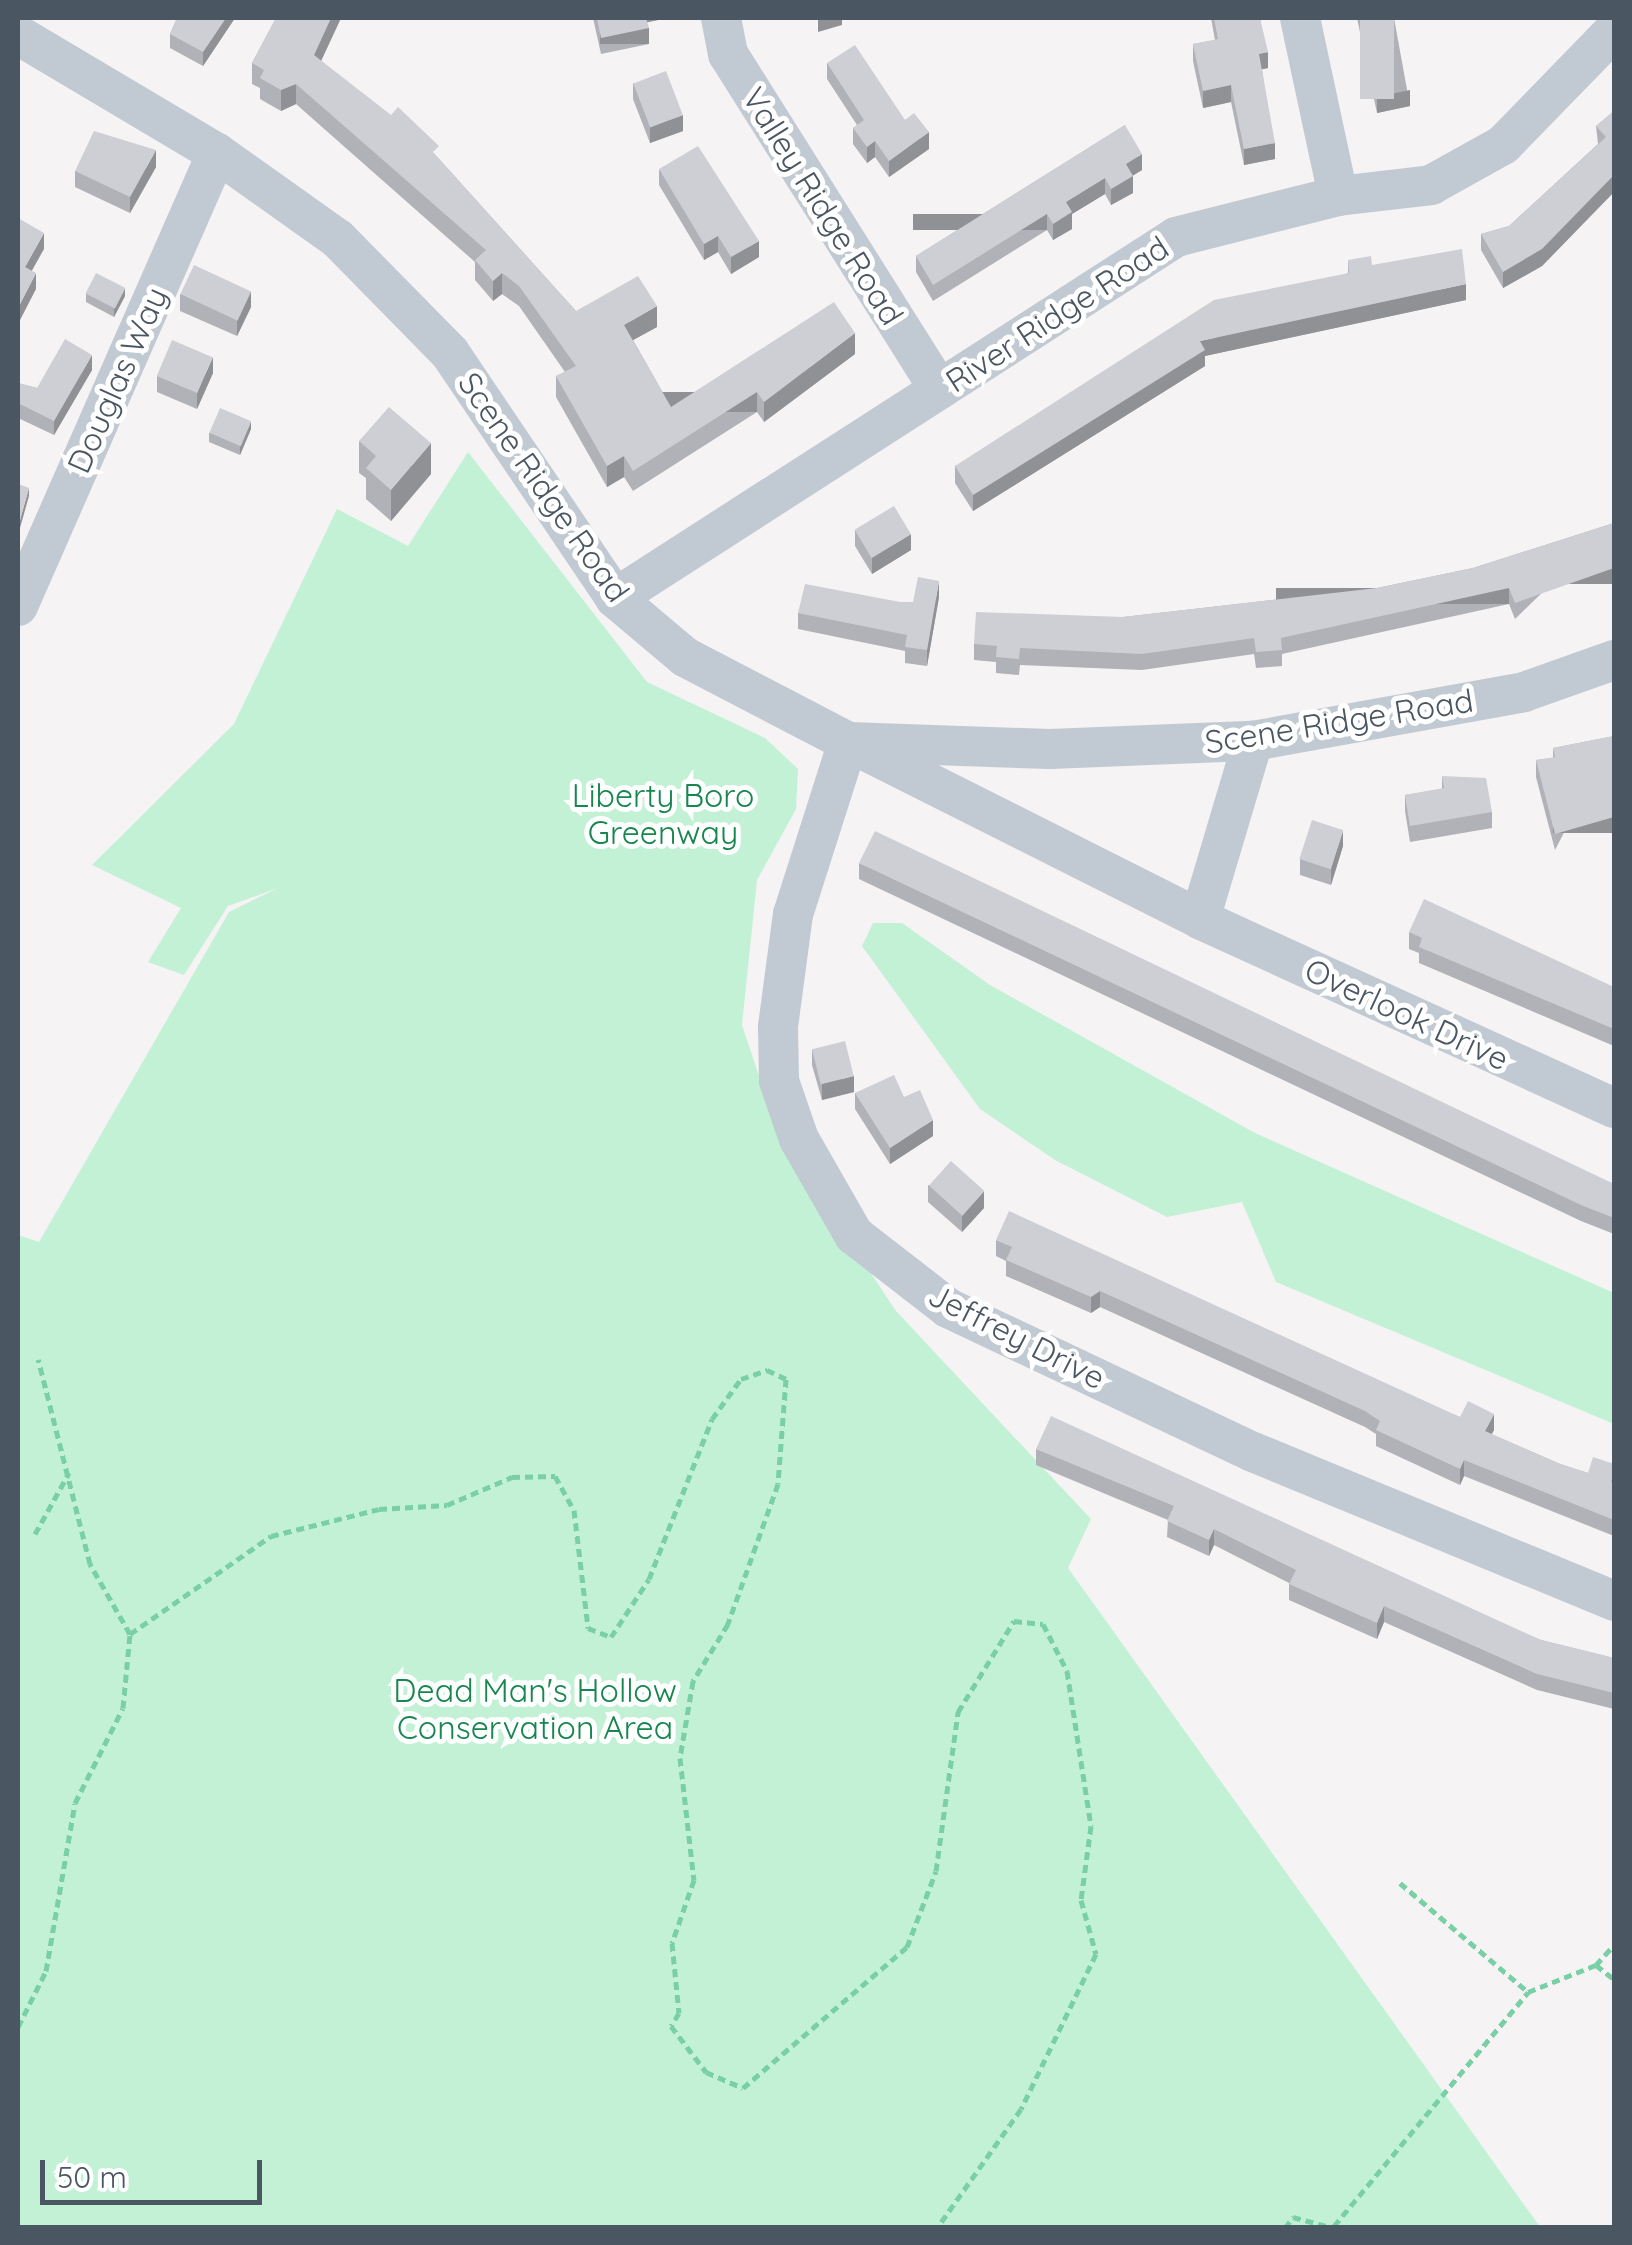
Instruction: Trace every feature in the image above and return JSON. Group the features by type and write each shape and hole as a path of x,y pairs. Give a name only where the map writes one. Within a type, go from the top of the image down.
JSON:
{"street":[{"name":"Valley Ridge Road","path":"721,18 728,54 939,389"},
{"path":"1300,18 1338,196"},
{"name":"River Ridge Road","path":"615,598 1176,237 1338,196 1432,185 1502,144 1614,31"},
{"name":"Scene Ridge Road","path":"18,35 216,154 338,240 450,353 615,598 685,657 848,742 1050,749 1253,740 1524,692 1614,660"},
{"name":"Douglas Way","path":"18,606 216,154"},
{"path":"1200,919 1253,740"},
{"name":"Overlook Drive","path":"848,742 1200,919 1614,1108"},
{"name":"Jeffrey Drive","path":"848,742 794,914 778,1027 779,1082 799,1139 854,1235 948,1308 1253,1452 1614,1600"}],"path":[{"path":"18,2027 46,1971 75,1804 123,1708 130,1634 90,1564 38,1359"},
{"path":"130,1634 272,1536 379,1509 447,1506 512,1477 555,1476 574,1510 588,1628 611,1638 649,1579 712,1418 741,1380 767,1370 786,1379 778,1484 728,1624 693,1681 680,1758 694,1880 672,1943 679,2013 671,2026 706,2072 743,2088 907,1947 936,1871 958,1712 1014,1620 1044,1624 1067,1670 1092,1826 1081,1900 1096,1954 1021,2109 937,2228"},
{"path":"35,1534 69,1473"},
{"path":"1400,1884 1528,1992"},
{"path":"1284,2228 1294,2216 1334,2227 1528,1992 1596,1965 1614,1946"},
{"path":"1596,1965 1614,1979"}],"green space":[{"name":"Dead Man's Hollow Conservation Area","path":"468,452 647,682 765,738 798,769 796,809 757,880 742,1025 778,1133 896,1311 1091,1519 1068,1568 1540,2227 18,2228 18,1235 39,1242 229,912 278,888 228,906 184,975 148,962 181,908 92,865 234,724 337,509 408,546"},
{"path":"873,923 902,923 990,985 1255,1133 1614,1293 1614,1424 1276,1282 1242,1202 1167,1217 1055,1160 980,1109 862,946"}],"building":[{"path":"177,18 226,18 203,52 170,34"},
{"path":"276,18 331,18 314,55 391,115 398,107 439,146 433,152 576,311 638,276 657,306 624,325 671,407 834,302 855,333 764,402 757,392 633,471 624,456 607,466 556,376 576,366 519,286 502,273 493,281 475,260 486,250 296,84 281,90 260,78 264,70 252,63"},
{"path":"597,18 646,18 649,28 601,38"},
{"path":"1214,18 1260,18 1268,52 1259,54 1275,143 1244,149 1231,85 1203,91 1193,44 1218,39"},
{"path":"1360,18 1394,18 1394,99 1360,99"},
{"path":"855,45 905,120 914,113 929,132 889,161 875,141 867,147 853,128 864,120 827,63"},
{"path":"666,71 683,115 650,127 633,84"},
{"path":"1614,111 1614,175 1542,249 1503,272 1481,234 1509,226 1606,137 1596,126"},
{"path":"1125,125 1142,154 1126,164 1133,176 1111,189 1105,178 1066,202 1072,212 1053,224 1047,214 933,285 916,256"},
{"path":"94,131 156,150 130,197 75,171"},
{"path":"698,146 759,241 731,257 718,236 704,244 659,169"},
{"path":"18,218 44,233 25,267 36,273 18,308"},
{"path":"1462,249 1466,284 1200,341 1205,350 973,495 955,466 1214,300 1349,273 1348,260 1371,256 1372,265"},
{"path":"194,265 251,292 238,321 180,294"},
{"path":"96,273 125,288 115,308 86,293"},
{"path":"65,339 92,355 54,421 18,403 18,383 37,388"},
{"path":"172,340 213,357 197,393 157,376"},
{"path":"389,407 431,443 391,490 366,468 376,456 359,441"},
{"path":"220,408 251,421 241,446 209,433"},
{"path":"18,484 29,488 18,527"},
{"path":"894,506 911,534 872,558 855,530"},
{"path":"1614,523 1614,568 1515,603 1509,588 1281,638 1282,650 1256,652 1254,638 1142,654 1020,648 1019,659 996,657 997,646 974,644 976,612 1123,617 1377,588 1473,568"},
{"path":"918,577 939,581 927,650 905,647 907,635 798,613 805,584 913,602"},
{"path":"1614,736 1614,817 1555,834 1536,760 1555,757 1553,748"},
{"path":"1442,776 1486,778 1492,812 1410,826 1405,795 1444,788"},
{"path":"1312,820 1343,830 1331,869 1299,859"},
{"path":"875,831 1614,1184 1614,1218 859,863"},
{"path":"1424,899 1614,987 1614,1029 1419,947 1422,938 1409,932"},
{"path":"845,1041 854,1076 821,1084 812,1049"},
{"path":"894,1075 904,1097 920,1090 933,1120 890,1148 855,1093"},
{"path":"951,1161 984,1191 962,1216 929,1186"},
{"path":"1009,1211 1460,1417 1468,1401 1494,1414 1485,1431 1560,1464 1588,1473 1593,1457 1614,1464 1614,1520 1464,1460 1460,1469 1376,1430 1380,1421 1365,1411 1100,1291 1091,1297 1006,1260 1012,1247 996,1240"},
{"path":"1051,1416 1541,1640 1614,1658 1614,1693 1537,1674 1384,1606 1377,1623 1289,1584 1296,1570 1214,1529 1209,1540 1167,1521 1174,1506 1036,1449"}],"park label":[{"name":"Liberty Boro Greenway","path":"663,814"}]}
